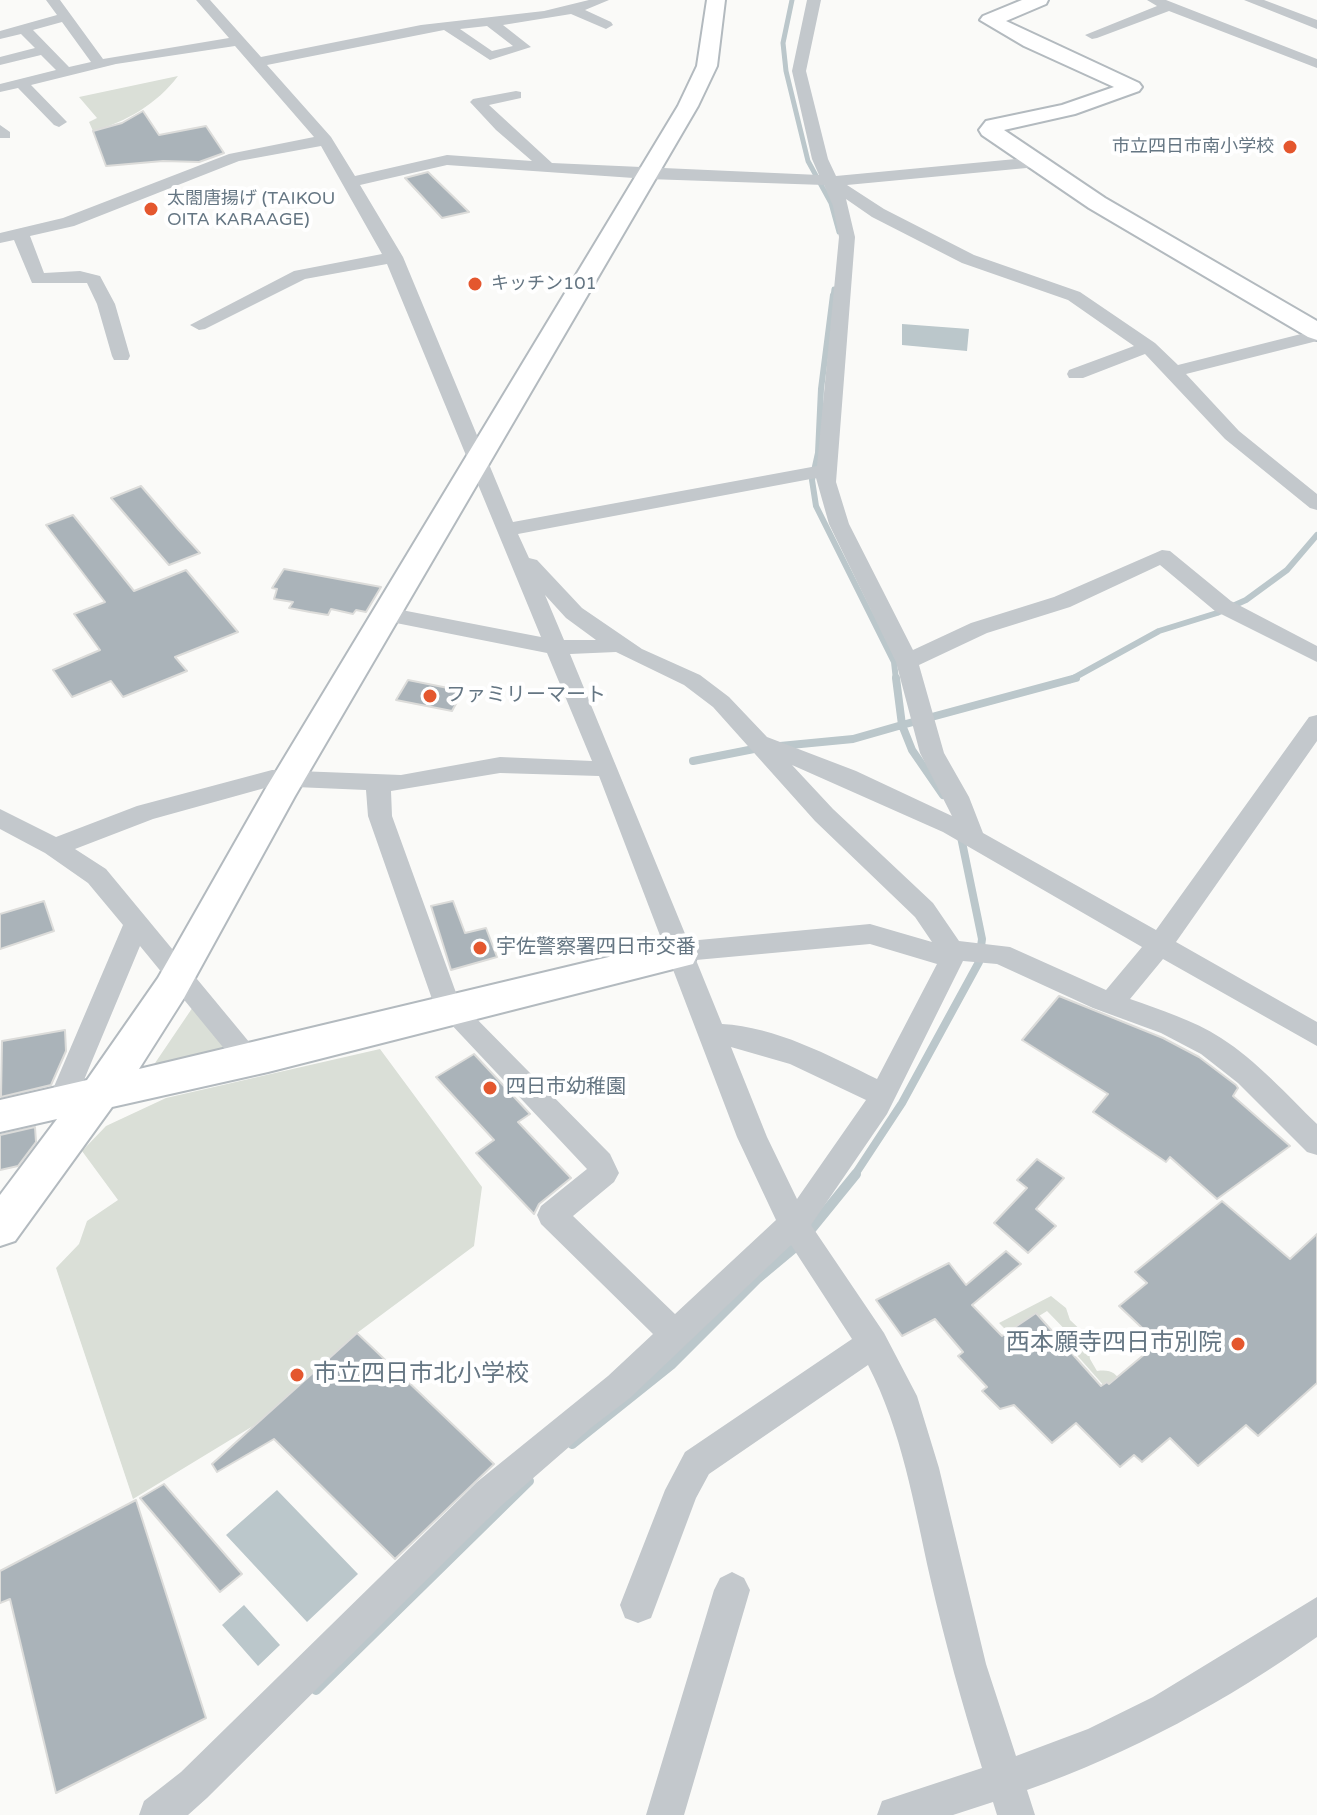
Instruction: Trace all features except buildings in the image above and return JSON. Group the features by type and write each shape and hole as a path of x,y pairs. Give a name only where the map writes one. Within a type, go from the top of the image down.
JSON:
{"street":[{"path":"53,0 99,63"},
{"path":"203,0 325,140 394,257 607,767 752,1137 800,1234 894,1379 909,1418 968,1664 1016,1815"},
{"path":"511,0 531,18"},
{"path":"258,62 360,40 447,26 575,11 602,0"},
{"path":"0,1228 100,1095 179,975 290,776 648,174 705,72 716,0"},
{"path":"814,0 799,71 824,181 841,206 847,237 826,470 835,515 907,662 932,753 962,805 973,838"},
{"path":"1039,0 990,20 1031,42 1132,87 1068,110 990,128 1097,203 1317,334"},
{"path":"1154,0 1317,64"},
{"path":"1251,0 1314,22"},
{"path":"1092,35 1170,6"},
{"path":"575,11 606,25"},
{"path":"0,35 66,17"},
{"path":"447,26 490,56 524,47 488,20"},
{"path":"1259,41 1314,22"},
{"path":"24,29 66,72"},
{"path":"0,88 99,63 239,41"},
{"path":"3,55 44,50"},
{"path":"3,55 59,122"},
{"path":"516,95 478,102 548,167"},
{"path":"0,238 68,222 235,157 325,140"},
{"path":"351,182 447,160 648,174 824,181 1037,162"},
{"path":"824,181 878,213 968,259 1068,293 1148,347 1238,441 1317,504"},
{"path":"21,235 38,279 80,276 94,280 106,304 121,356"},
{"path":"199,325 300,275 394,257"},
{"path":"1174,372 1317,334"},
{"path":"1076,374 1148,347"},
{"path":"510,540 826,470"},
{"path":"158,1815 194,1785 489,1494 800,1234 833,1173 883,1095 948,970 950,951 924,910 824,815 721,702 702,687 619,645 574,613 510,540"},
{"path":"907,662 979,628 1062,602 1162,556 1223,606 1317,655"},
{"path":"386,614 437,621 474,635 556,647 619,645"},
{"path":"1111,1003 1159,944 1317,723"},
{"path":"759,743 879,791 973,838 1317,1035"},
{"path":"54,847 146,812 229,788 290,776 378,783 413,782 500,765 585,770 607,767"},
{"path":"378,783 380,816 452,1010 600,1163 604,1173 595,1183 552,1215 676,1336"},
{"path":"0,818 54,847 97,876 250,1060"},
{"path":"61,1103 137,923"},
{"path":"0,1116 250,1060 680,953 863,934 936,953 1001,954 1111,1003 1171,1025 1223,1054 1315,1138"},
{"path":"712,1035 735,1036 775,1048 883,1095"},
{"path":"638,1605 682,1490 697,1463 873,1343"},
{"path":"665,1815 732,1590"},
{"path":"896,1815 1066,1757 1145,1721 1261,1653 1317,1615"}],"shaded area":[{"path":"178,76 140,111 93,131 89,122 97,118 79,97"},
{"path":"902,324 969,329 967,351 902,345"},
{"path":"197,1001 239,1056 149,1072"},
{"path":"380,1049 482,1187 474,1246 357,1333 258,1423 133,1499 56,1268 79,1244 87,1221 118,1200 82,1151 106,1126 166,1098"},
{"path":"1051,1296 1066,1308 1070,1320 1086,1335 1090,1359 1097,1371 1112,1372 1123,1383 1105,1387 1075,1353 1079,1344 1047,1311 1010,1334 999,1323"},
{"path":"277,1490 358,1574 307,1622 226,1535"},
{"path":"244,1605 280,1645 258,1666 222,1625"}],"waterway":[{"path":"792,0 783,43 786,71 808,161 831,203 839,232"},
{"path":"833,297 834,289"},
{"path":"833,295 821,389 818,453 812,480 816,506 894,662 896,680"},
{"path":"1071,679 1159,631 1217,613 1246,600 1287,570 1317,535"},
{"path":"896,678 902,725"},
{"path":"1071,679 1076,678"},
{"path":"902,725 1071,679"},
{"path":"780,746 853,739 902,725"},
{"path":"902,725 912,750 943,795"},
{"path":"693,761 759,748"},
{"path":"854,1176 902,1103 979,962 982,939 961,837"},
{"path":"808,1233 856,1174"},
{"path":"572,1444 672,1364 757,1279 799,1244"},
{"path":"316,1690 529,1481"}],"place":[{"name":"市立四日市南小学校","path":"1290,147"},
{"name":"太閤唐揚げ (TAIKOU OITA KARAAGE)","path":"151,209"},
{"name":"キッチン101","path":"475,284"},
{"name":"ファミリーマート","path":"430,696"},
{"name":"宇佐警察署四日市交番","path":"480,948"},
{"name":"四日市幼稚園","path":"490,1088"},
{"name":"西本願寺四日市別院","path":"1238,1344"},
{"name":"市立四日市北小学校","path":"297,1375"}]}
